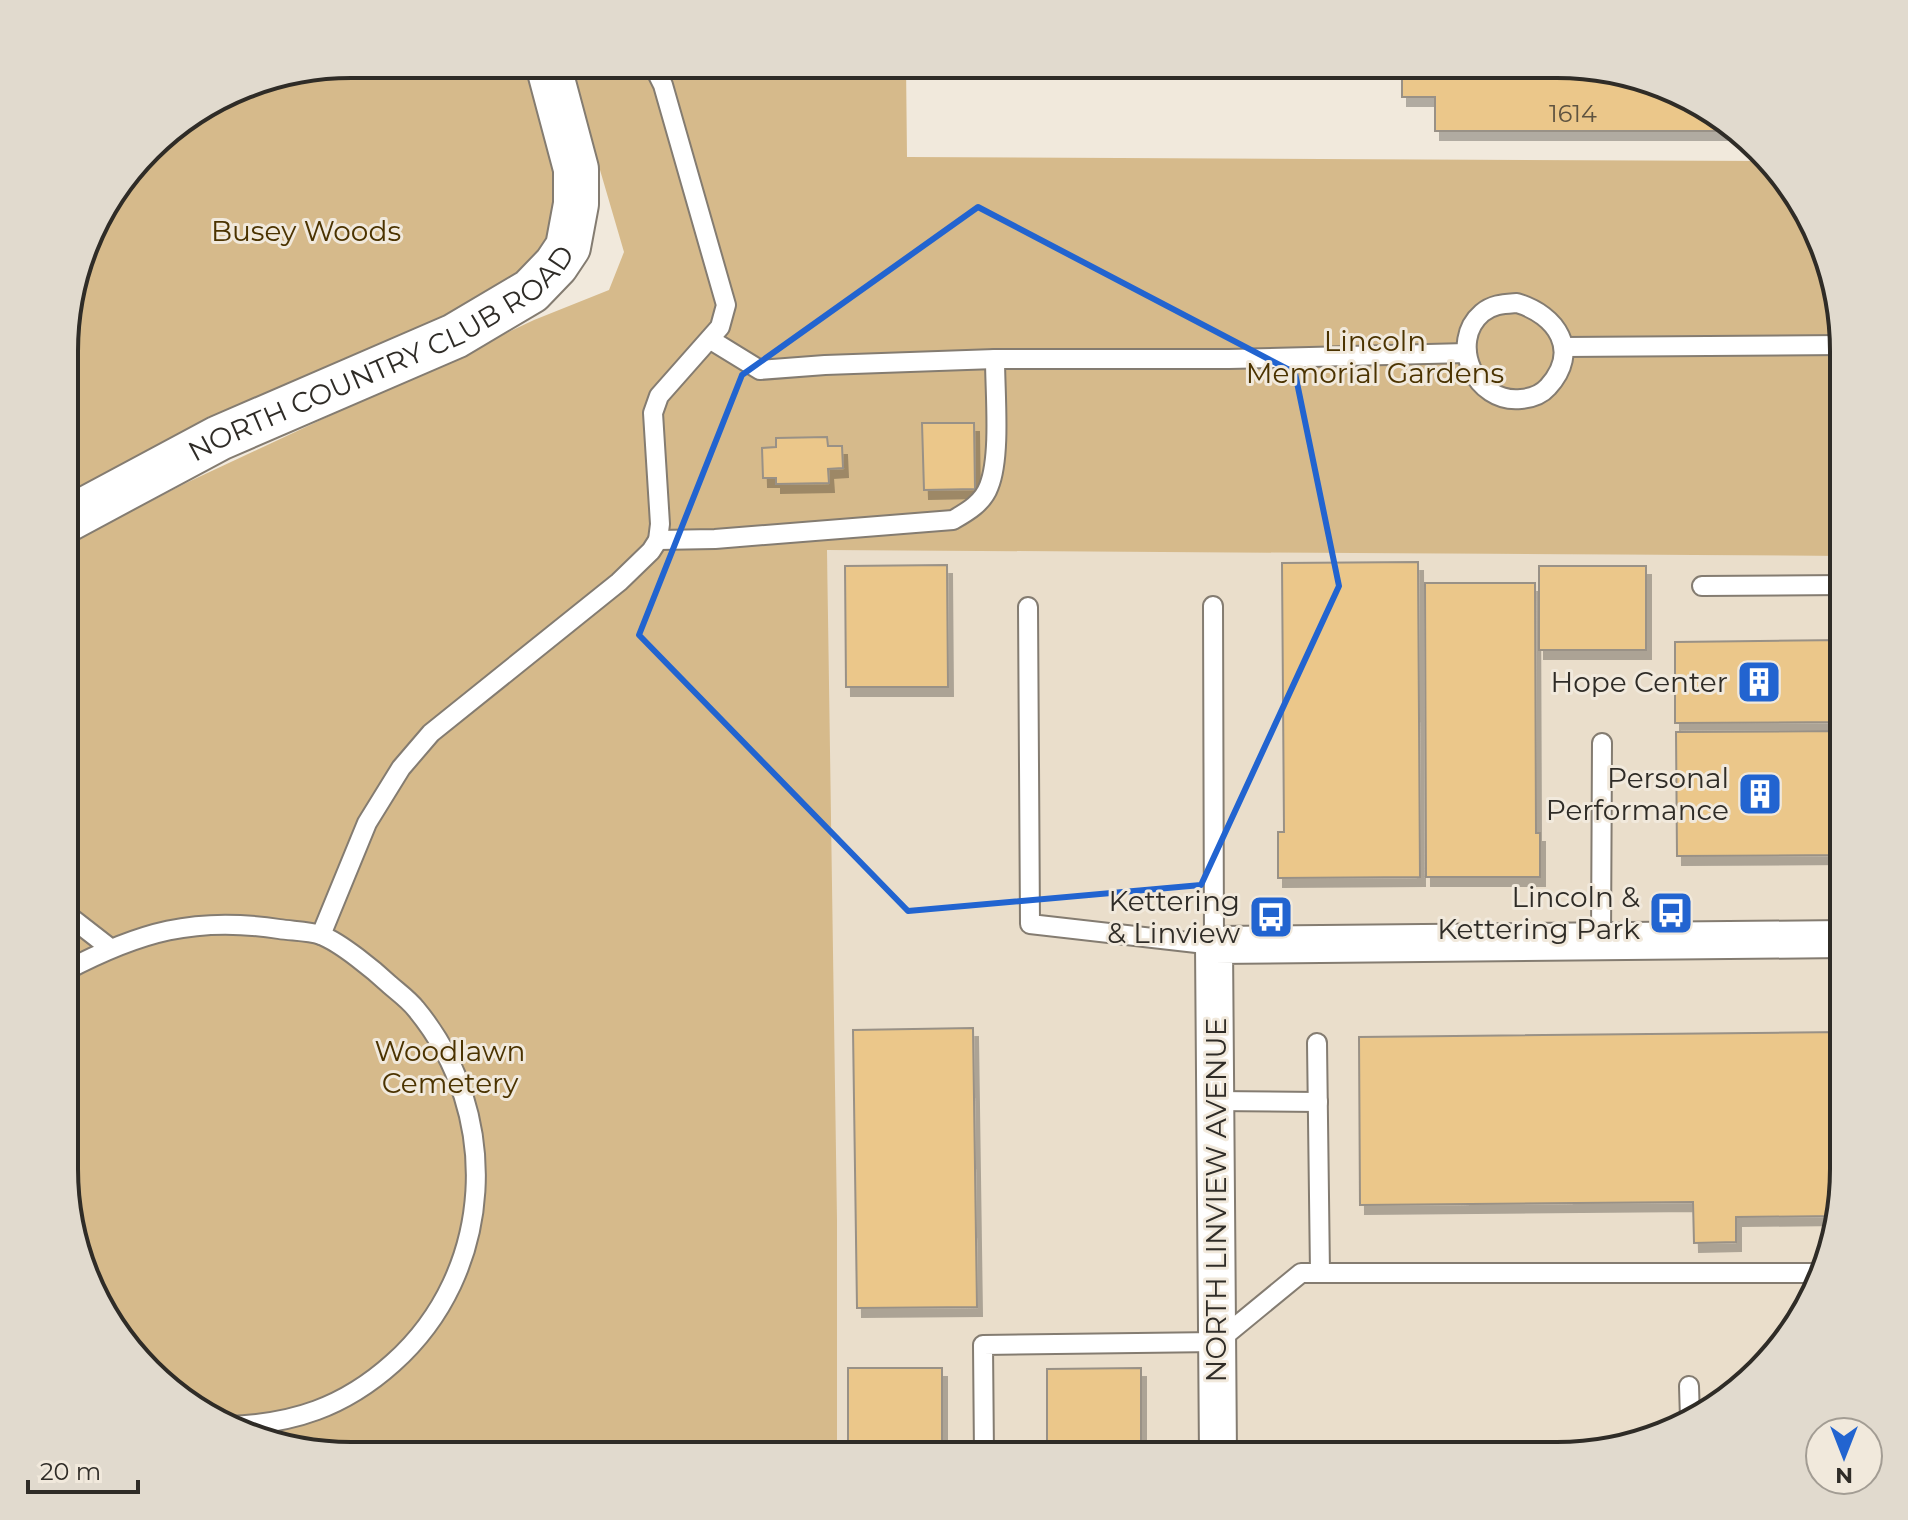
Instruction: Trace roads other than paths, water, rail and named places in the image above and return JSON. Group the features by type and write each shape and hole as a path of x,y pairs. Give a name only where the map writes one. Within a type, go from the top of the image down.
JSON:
{"street":[{"name":"NORTH COUNTRY CLUB ROAD","path":"78,513 219,438 455,336 531,291 556,265 568,247 576,204 576,169 552,79"},
{"path":"1214,945 1829,939"},
{"name":"NORTH LINVIEW AVENUE","path":"1214,945 1218,1442"}],"lane":[{"path":"321,935 367,823 401,768 431,733 619,582 658,540 660,524 653,413 659,396 720,327 726,305 660,79"},
{"path":"1517,303 1538,309 1554,324 1564,347 1562,363 1549,386 1533,398 1506,401 1486,391 1473,375 1467,353 1470,330 1481,314 1496,305 1517,303"},
{"path":"711,340 760,370 995,359 1229,359 1467,353"},
{"path":"1564,347 1830,345"},
{"path":"658,540 715,539 953,520 973,509 989,488 994,461 995,359"},
{"path":"1702,586 1830,585"},
{"path":"1028,607 1030,924 1214,945 1213,606"},
{"path":"1601,941 1602,743"},
{"path":"79,924 110,948"},
{"path":"79,964 110,948 161,931 199,924 257,926 321,935 372,968 415,1008 440,1043 459,1079 472,1122 476,1182 472,1225 456,1276 435,1317 407,1350 371,1383 341,1402 301,1416 255,1425"},
{"path":"1317,1043 1320,1273"},
{"path":"1215,1101 1318,1102"},
{"path":"984,1442 983,1345 1217,1342 1301,1273 1809,1273"},
{"path":"1689,1386 1690,1407"}],"place":[{"name":"Hope Center","path":"1759,682"},
{"name":"Personal Performance","path":"1760,794"},
{"name":"Lincoln & Kettering Park","path":"1671,913"},
{"name":"Kettering & Linview","path":"1271,917"}],"park label":[{"name":"Busey Woods","path":"306,231"},
{"name":"Lincoln Memorial Gardens","path":"1375,357"},
{"name":"Woodlawn Cemetery","path":"450,1067"}]}
